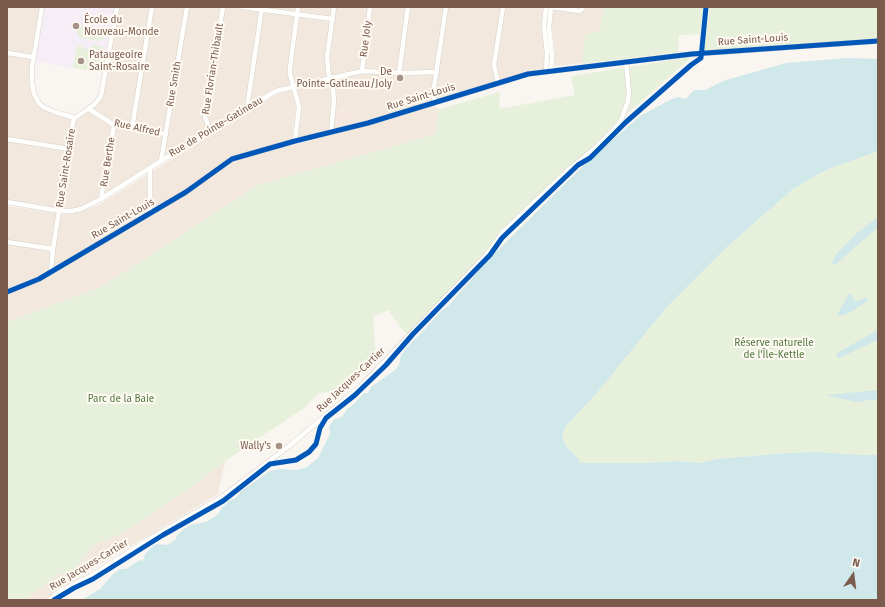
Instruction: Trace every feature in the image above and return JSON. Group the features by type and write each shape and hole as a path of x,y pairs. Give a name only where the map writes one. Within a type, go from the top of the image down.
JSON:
{"street":[{"path":"42,7 33,57 32,83 34,94 39,103 50,110 75,118"},
{"name":"Rue Saint-Rosaire","path":"51,271 73,122 75,118 97,102 102,92 117,7"},
{"path":"132,128 152,7"},
{"name":"Rue Smith","path":"161,161 187,7"},
{"name":"Rue Florian-Thibault","path":"210,130 205,117 205,112 223,7"},
{"path":"242,7 262,8 333,19"},
{"path":"295,141 299,107 290,68 298,7"},
{"path":"331,132 334,104 327,60 334,7"},
{"name":"Rue Joly","path":"362,70 370,7"},
{"path":"399,73 408,7"},
{"path":"435,102 433,94 446,7"},
{"path":"498,83 494,65 503,7"},
{"path":"546,7 544,30 549,70"},
{"path":"549,70 552,56 549,28 551,7 580,11 584,7"},
{"path":"247,108 262,8"},
{"name":"Rue Saint-Louis","path":"7,292 39,279 150,214 186,192 232,160 295,141 331,132 528,74 549,70 697,53 878,41"},
{"path":"7,53 33,57"},
{"name":"Rue Jacques-Cartier","path":"49,600 60,591 91,576 155,536 222,497 289,446 362,385 486,254 502,233 568,170 594,149 613,130 621,120 628,101 629,93 626,62"},
{"name":"Rue de Pointe-Gatineau","path":"7,202 60,211 81,209 102,199 210,130 276,91 362,70 399,73 437,72"},
{"name":"Rue Alfred","path":"89,109 114,125 166,134"},
{"name":"Rue Berthe","path":"102,199 114,125"},
{"path":"7,139 69,149"},
{"path":"150,168 150,214"},
{"path":"7,242 54,249"}],"shaded area":[{"path":"7,7 42,7 33,57 34,94 44,107 75,118 101,96 117,7 546,7 546,71 295,141 299,111 294,87 280,90 101,199 72,211 7,202"},
{"name":"École du Nouveau-Monde","path":"42,7 117,7 109,55 89,52 79,45 76,50 73,68 33,61"},
{"path":"554,7 604,7 600,31 585,35 582,63 555,65 552,26"},
{"path":"292,91 296,106 291,146 434,106 439,109 436,134 258,185 101,287 7,321 7,206 66,215 97,206 277,94"},
{"path":"347,108 352,127 331,132 334,111"},
{"path":"225,461 218,494 57,590 46,600 25,600 57,575 75,569 92,545 127,531 194,485"}],"green space":[{"path":"604,7 703,7 700,34 679,35 678,52 582,64 585,34 600,31"},
{"path":"710,7 878,7 878,41 703,53"},
{"path":"82,26 102,29 104,38 99,41 80,38 77,31"},
{"path":"79,45 91,52 92,45 103,46 102,54 109,55 106,73 73,68 76,50"},
{"name":"Parc de la Baie","path":"692,57 612,127 586,154 501,231 484,253 407,335 388,310 373,317 376,360 360,376 334,390 318,394 304,408 225,461 196,484 127,531 93,545 75,569 57,575 25,600 7,600 7,321 101,287 258,185 435,134 439,109 500,92 499,109 575,95 571,76"},
{"name":"Réserve naturelle de l'Île-Kettle","path":"878,151 878,455 818,452 717,459 700,463 678,461 647,463 579,463 577,457 568,449 562,438 565,427 596,394 666,308 727,247 793,189 826,170"}],"water":[{"path":"848,58 878,59 878,151 826,170 793,189 727,247 666,308 596,394 565,427 562,438 568,449 577,457 580,463 647,463 678,461 700,463 717,459 818,452 878,455 878,600 82,600 100,589 113,574 120,569 126,569 140,560 143,561 145,554 156,544 168,545 175,540 178,534 184,529 191,525 206,522 217,515 229,501 236,498 241,491 270,471 280,469 298,470 307,467 318,458 330,434 329,427 334,419 342,417 347,409 364,393 368,393 371,387 395,370 399,365 401,355 406,348 440,312 450,304 486,262 585,164 640,116 678,97 686,99 694,90 705,90 723,81 786,63"},
{"path":"878,217 878,227 835,265 831,264 837,253 856,234"},
{"path":"849,294 852,294 853,299 858,301 864,298 869,300 851,312 836,316"},
{"path":"878,330 878,340 837,359 837,353"},
{"path":"878,390 878,399 856,402 826,395"}],"cycle path":[{"path":"54,600 93,579 163,535 223,501 270,464 296,460 309,452 316,444 320,428 326,418 355,395 386,365 413,334 490,255 502,238 578,165 590,158 626,122 701,58 706,7"},
{"path":"7,292 39,279 186,192 232,159 295,141 368,123 528,74 692,54 878,41"}],"place":[{"name":"École du Nouveau-Monde","path":"76,26"},
{"name":"Pataugeoire Saint-Rosaire","path":"81,61"},
{"name":"De Pointe-Gatineau/Joly","path":"400,78"},
{"name":"Wally's","path":"279,446"}]}
